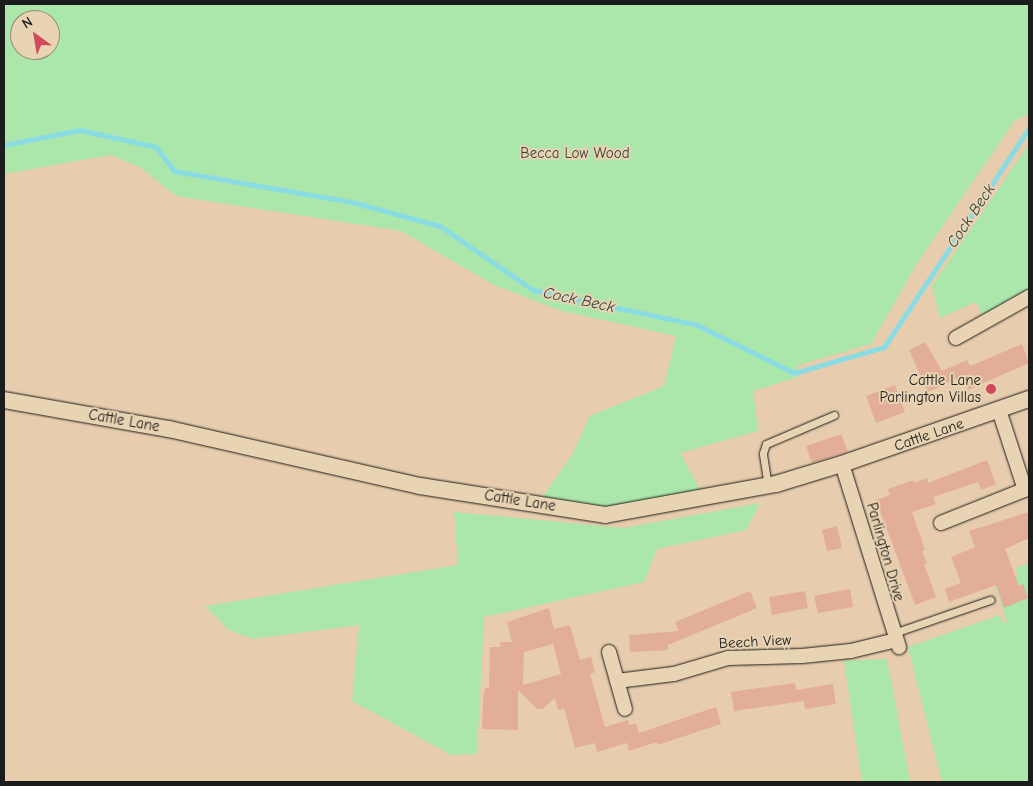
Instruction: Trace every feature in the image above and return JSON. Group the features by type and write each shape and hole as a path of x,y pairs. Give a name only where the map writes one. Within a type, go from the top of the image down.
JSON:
{"street":[{"path":"956,338 1029,297"},
{"name":"Cattle Lane","path":"4,400 169,429 420,486 605,515 768,486 842,464 1029,399"},
{"path":"941,523 1027,489 999,410"},
{"name":"Parlington Drive","path":"842,464 896,640"},
{"name":"Beech View","path":"617,681 674,674 728,658 812,655 896,640"},
{"path":"609,652 625,709"}],"lane":[{"path":"768,486 763,453 766,444 834,415"},
{"path":"896,640 990,600"}],"green space":[{"name":"Becca Low Wood","path":"4,4 1029,4 1029,114 1015,120 916,265 871,344 798,365 798,377 753,391 758,431 680,453 705,499 605,515 538,504 573,453 590,416 664,386 676,336 562,311 494,285 401,231 176,196 141,168 111,155 4,174"},
{"path":"1029,144 1029,291 984,318 976,302 940,318 932,286"},
{"path":"760,503 746,530 657,549 644,582 484,617 477,754 451,755 352,701 359,625 253,639 229,630 205,606 458,565 454,512 624,528"},
{"path":"1029,563 1029,782 942,782 908,647 1000,615 1003,623 1007,622 995,585 1018,577 1016,568"},
{"path":"887,659 910,782 862,782 844,661"}],"building":[{"path":"925,342 942,371 967,360 970,366 1022,344 1029,363 968,390 962,376 928,392 909,350"},
{"path":"895,385 905,412 876,423 866,396"},
{"path":"841,434 848,452 812,463 806,446"},
{"path":"987,460 996,484 981,490 978,482 933,497 936,504 912,512 925,550 922,551 927,563 924,564 936,597 915,605 876,500 890,495 888,489 913,480 914,483 927,478 928,483"},
{"path":"1029,512 1029,538 1005,549 1019,586 1023,584 1028,598 1004,608 996,585 949,602 945,589 961,583 951,557 975,547 969,531"},
{"path":"837,526 842,548 827,551 822,530"},
{"path":"850,589 853,607 818,613 814,596"},
{"path":"750,591 757,608 668,645 668,650 630,652 629,635 679,631 675,622"},
{"path":"805,591 808,608 772,615 769,597"},
{"path":"549,608 554,629 570,625 580,660 591,657 595,672 590,674 605,727 628,720 629,725 636,723 639,733 716,707 721,724 658,745 657,742 629,751 627,743 597,752 595,743 575,748 564,708 558,710 555,698 543,709 537,709 518,690 518,730 482,729 485,688 489,688 490,647 500,647 500,642 512,642 507,622","holes":["553,644 561,674 523,685 524,652"]},
{"path":"795,683 796,690 833,684 836,704 805,709 804,701 734,711 731,692"}],"waterway":[{"name":"Cock Beck","path":"4,145 80,130 156,147 174,171 352,202 440,226 533,290 697,325 794,373 884,347 1029,128"}],"place":[{"name":"Cattle Lane Parlington Villas","path":"991,389"}]}
